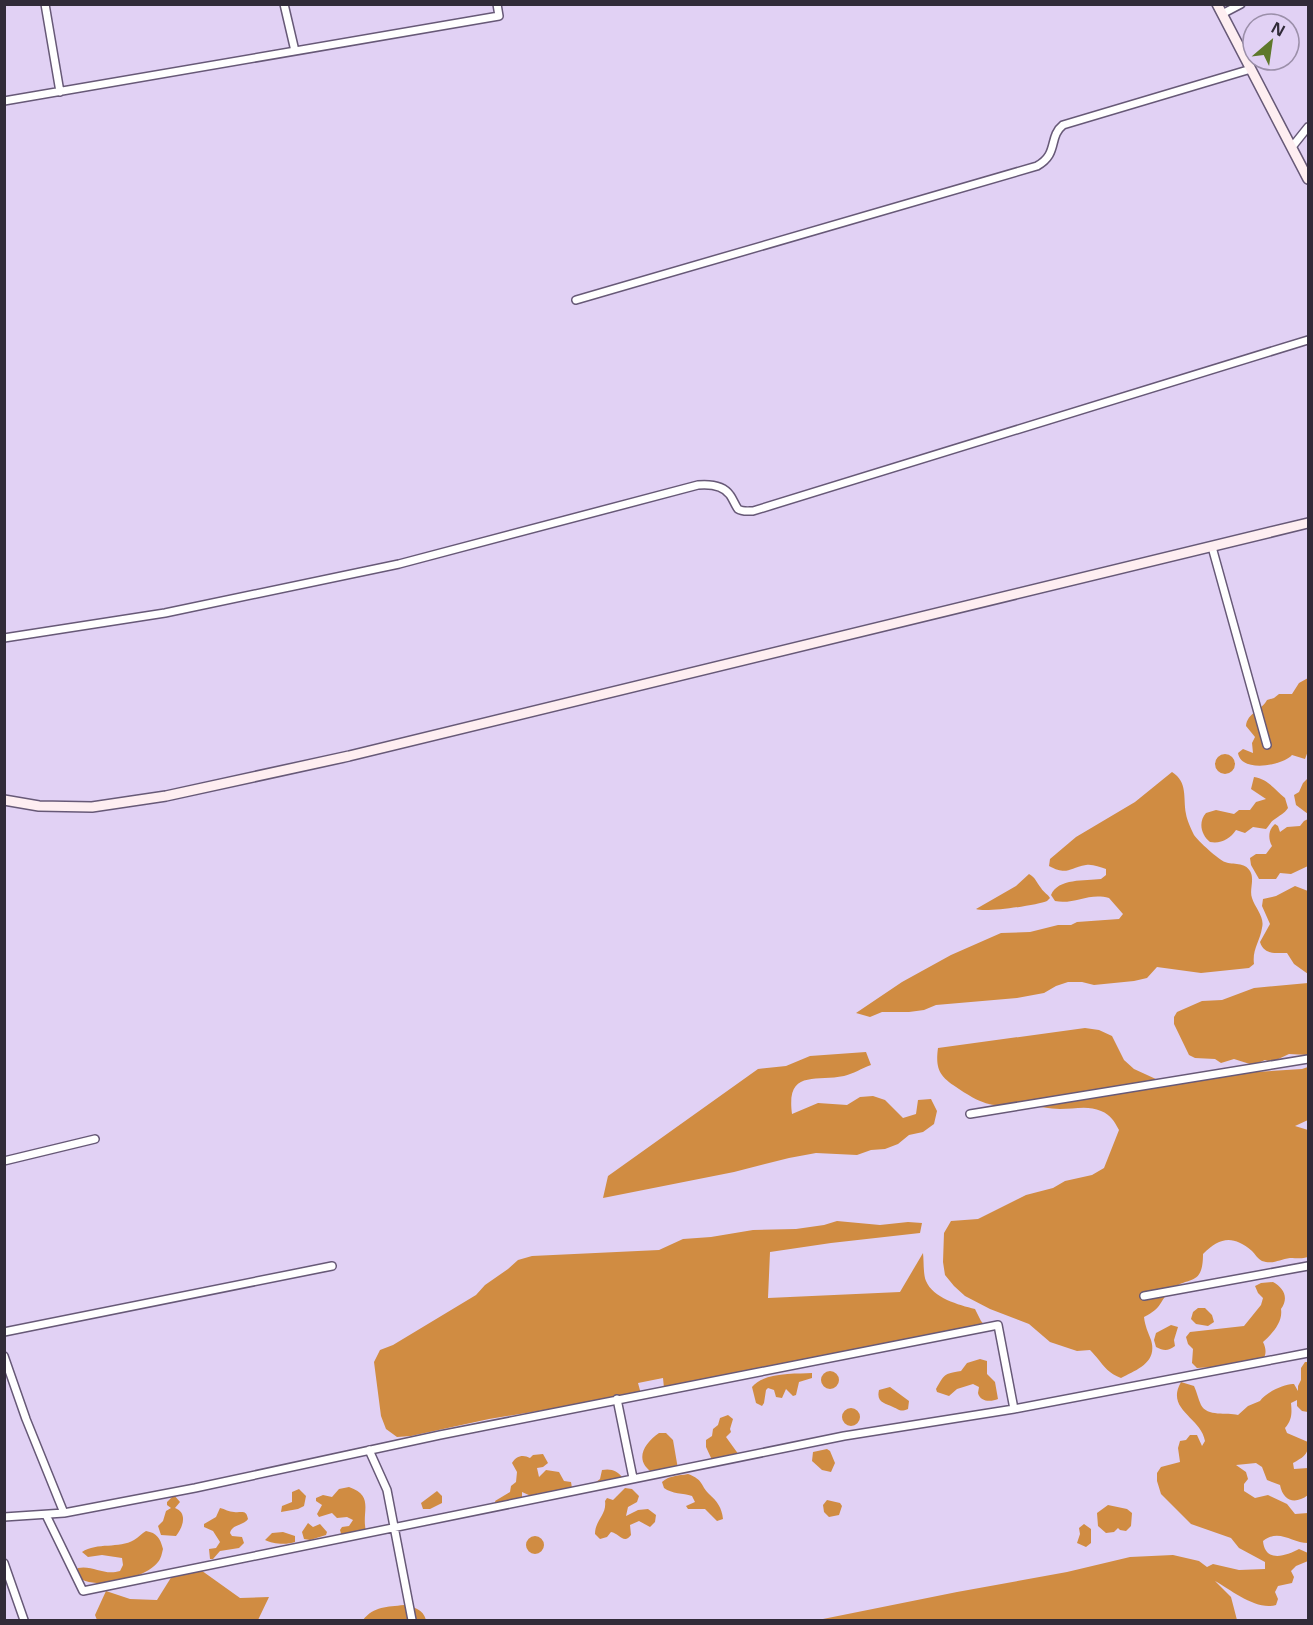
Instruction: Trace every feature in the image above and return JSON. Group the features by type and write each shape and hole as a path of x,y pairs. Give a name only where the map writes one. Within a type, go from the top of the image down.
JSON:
{"street":[{"path":"284,4 295,51"},
{"path":"4,101 499,15 497,4"},
{"path":"1241,4 1219,9 1241,50"},
{"path":"48,5 60,92"},
{"path":"576,300 1037,166 1051,155 1058,129 1063,125 1241,72"},
{"path":"1253,72 1308,179"},
{"path":"1292,147 1308,127"},
{"path":"4,638 165,613 399,564 698,485 712,485 724,489 730,494 738,509 753,511 1308,340"},
{"path":"4,800 39,806 83,807 118,805 166,796 349,756 1308,523"},
{"path":"1212,547 1267,745"},
{"path":"970,1114 1308,1059"},
{"path":"4,1161 95,1139"},
{"path":"4,1332 332,1266"},
{"path":"1144,1296 1308,1266"},
{"path":"4,1517 64,1513 184,1490 369,1450 998,1325 1014,1409"},
{"path":"46,1515 83,1591 844,1436 1014,1409 1308,1353"},
{"path":"4,1356 26,1419 64,1513"},
{"path":"617,1400 633,1479"},
{"path":"369,1450 382,1476 412,1620"},
{"path":"4,1563 24,1620"}],"shaded area":[{"path":"1308,678 1308,751 1305,759 1292,755 1280,762 1262,766 1246,763 1238,753 1243,749 1253,753 1252,743 1255,737 1246,726 1249,718 1267,700 1279,694 1292,694 1299,683"},
{"path":"1225,754 1232,757 1235,764 1232,771 1225,774 1218,771 1215,764 1218,757"},
{"path":"1172,772 1183,785 1187,816 1194,835 1222,861 1245,866 1251,874 1251,895 1263,924 1254,954 1254,964 1249,968 1201,973 1157,967 1147,978 1134,981 1094,985 1068,982 1044,993 1017,998 936,1005 924,1010 909,1012 882,1012 870,1017 856,1013 902,982 951,955 1001,933 1030,932 1077,922 1119,919 1123,914 1109,898 1095,896 1062,902 1055,901 1051,895 1066,883 1101,879 1106,875 1106,869 1089,865 1060,870 1049,866 1050,859 1076,837 1135,802"},
{"path":"1254,777 1267,782 1285,798 1288,808 1266,829 1253,827 1245,833 1236,830 1225,840 1210,842 1204,836 1202,828 1202,820 1206,813 1216,810 1234,814 1239,810 1250,810 1256,802 1266,799 1251,789"},
{"path":"1308,778 1308,814 1296,805 1294,795 1299,792"},
{"path":"1308,819 1308,866 1291,874 1280,873 1276,879 1259,879 1251,865 1250,858 1256,854 1266,854 1272,846 1269,835 1273,826 1275,824 1278,826 1280,832 1287,827 1300,826"},
{"path":"1029,874 1050,898 1047,901 1012,908 976,909 1016,886"},
{"path":"1295,886 1308,891 1308,974 1294,964 1287,953 1267,951 1260,942 1270,924 1262,906 1263,899 1276,896"},
{"path":"1308,983 1308,1055 1289,1054 1272,1062 1265,1060 1253,1065 1234,1059 1221,1063 1215,1059 1195,1058 1189,1055 1174,1024 1177,1012 1202,1001 1222,1000 1254,988"},
{"path":"1085,1028 1099,1030 1112,1036 1124,1060 1134,1069 1158,1080 1308,1067 1308,1120 1295,1126 1308,1130 1308,1257 1266,1262 1239,1242 1227,1240 1215,1244 1203,1254 1202,1265 1197,1276 1171,1290 1158,1307 1144,1317 1151,1340 1151,1355 1139,1369 1121,1378 1107,1370 1090,1350 1077,1351 1050,1342 1029,1324 990,1309 965,1296 945,1275 943,1262 944,1233 951,1221 978,1219 1026,1195 1053,1188 1065,1181 1092,1175 1104,1168 1119,1130 1110,1116 1096,1109 992,1105 978,1100 943,1077 937,1062 938,1048"},
{"path":"866,1052 871,1065 844,1076 805,1080 798,1084 791,1100 792,1114 818,1103 847,1105 860,1097 873,1096 885,1100 903,1118 916,1114 918,1100 931,1099 937,1111 934,1124 923,1132 909,1135 898,1144 885,1149 871,1150 857,1155 816,1153 603,1198 608,1176 758,1069 786,1066 810,1056"},
{"path":"837,1221 880,1225 922,1223 920,1233 770,1252 768,1298 900,1292 923,1253 924,1275 929,1287 947,1300 975,1309 987,1328 664,1388 663,1378 638,1383 641,1394 489,1419 411,1436 397,1437 386,1429 381,1416 374,1362 380,1350 393,1345 476,1295 485,1285 518,1260 532,1256 659,1250 683,1239 753,1230 796,1229"},
{"path":"1273,1282 1282,1290 1285,1301 1279,1323 1263,1342 1265,1355 1259,1366 1197,1368 1192,1363 1193,1349 1186,1337 1190,1332 1244,1326 1261,1305 1263,1298 1255,1286"},
{"path":"1198,1308 1205,1308 1212,1315 1214,1322 1208,1326 1196,1324 1191,1319 1193,1312"},
{"path":"1171,1325 1178,1327 1174,1340 1175,1346 1166,1350 1156,1347 1154,1340 1156,1333"},
{"path":"980,1359 987,1361 987,1374 995,1382 998,1399 983,1400 978,1393 979,1387 973,1384 957,1389 949,1396 937,1392 936,1389 945,1376 961,1371 967,1363"},
{"path":"1305,1362 1308,1362 1308,1412 1302,1411 1297,1406 1297,1400 1291,1403 1291,1416 1285,1428 1287,1433 1308,1442 1306,1453 1293,1463 1294,1469 1308,1468 1308,1495 1299,1500 1290,1500 1284,1495 1280,1485 1267,1480 1262,1467 1256,1463 1236,1465 1246,1472 1248,1479 1244,1484 1244,1491 1255,1498 1268,1495 1287,1504 1295,1514 1308,1513 1308,1543 1280,1536 1269,1537 1263,1541 1268,1553 1272,1555 1288,1554 1299,1549 1308,1553 1308,1561 1291,1571 1294,1577 1292,1583 1278,1586 1275,1592 1278,1599 1276,1605 1261,1605 1253,1602 1215,1581 1231,1597 1237,1620 818,1620 1067,1572 1130,1557 1173,1555 1199,1561 1207,1567 1213,1564 1239,1570 1265,1569 1265,1562 1239,1548 1231,1538 1191,1524 1161,1494 1157,1473 1161,1467 1180,1462 1178,1448 1180,1441 1186,1440 1190,1435 1197,1435 1202,1446 1205,1441 1202,1433 1177,1400 1181,1382 1194,1386 1204,1409 1238,1415 1248,1406 1281,1387 1294,1384 1298,1391 1301,1368"},
{"path":"830,1371 836,1374 839,1380 836,1386 830,1389 824,1386 821,1380 824,1374"},
{"path":"812,1373 812,1378 799,1382 796,1395 793,1396 786,1389 782,1398 776,1397 774,1390 768,1388 762,1406 756,1403 752,1387 757,1382 772,1376"},
{"path":"890,1387 909,1401 908,1409 900,1410 880,1400 879,1390"},
{"path":"847,1408 855,1408 860,1413 858,1424 847,1426 842,1421 842,1413"},
{"path":"728,1415 733,1419 731,1432 726,1437 739,1455 712,1460 706,1447 706,1440 712,1436 713,1429 718,1425 720,1418"},
{"path":"659,1433 666,1433 673,1440 678,1469 655,1474 648,1469 642,1459 645,1448"},
{"path":"827,1449 835,1463 831,1472 822,1470 812,1461 813,1452"},
{"path":"543,1454 548,1463 537,1468 539,1477 546,1470 559,1472 564,1481 571,1482 572,1488 531,1496 522,1492 522,1499 496,1504 495,1501 510,1492 511,1486 516,1482 517,1472 512,1463 520,1456 530,1458 533,1455"},
{"path":"602,1470 611,1470 619,1474 623,1478 621,1485 597,1490 592,1485 600,1479"},
{"path":"688,1474 699,1481 717,1502 723,1519 717,1521 705,1509 688,1509 686,1506 695,1502 692,1496 664,1488 662,1482 665,1480"},
{"path":"349,1487 362,1495 364,1500 366,1531 342,1537 340,1530 342,1527 349,1526 353,1520 347,1517 337,1518 332,1513 319,1517 317,1514 322,1505 316,1501 316,1498 323,1495 332,1497 339,1489"},
{"path":"625,1488 632,1489 639,1496 637,1502 628,1507 626,1516 638,1510 648,1509 656,1515 655,1522 650,1527 639,1521 630,1525 631,1535 626,1539 611,1532 607,1537 600,1539 595,1534 605,1501 607,1498 613,1500"},
{"path":"299,1489 306,1496 304,1506 281,1512 282,1506 292,1502 292,1492"},
{"path":"437,1491 442,1496 442,1503 430,1509 423,1509 421,1503"},
{"path":"174,1495 180,1502 175,1508 182,1513 181,1529 176,1536 161,1535 158,1526 163,1521 166,1511 171,1508 167,1502"},
{"path":"827,1500 840,1503 842,1506 839,1515 829,1517 824,1512 823,1505"},
{"path":"1108,1505 1127,1509 1132,1513 1131,1526 1126,1531 1118,1528 1114,1532 1106,1533 1098,1526 1097,1513"},
{"path":"220,1508 246,1514 248,1519 233,1528 230,1533 232,1536 242,1537 244,1543 239,1548 220,1551 213,1559 210,1559 209,1549 216,1548 220,1542 213,1531 204,1527 204,1524 216,1517"},
{"path":"308,1523 313,1527 320,1524 327,1532 326,1535 310,1540 304,1539 302,1532"},
{"path":"1084,1524 1091,1529 1091,1543 1086,1547 1077,1543 1079,1528"},
{"path":"146,1531 157,1537 163,1549 159,1561 152,1568 142,1574 117,1582 92,1583 82,1580 75,1574 78,1568 83,1567 109,1572 120,1571 123,1565 122,1558 102,1555 88,1557 82,1552 94,1547 128,1543"},
{"path":"283,1532 295,1536 295,1542 280,1544 265,1540 272,1533"},
{"path":"535,1536 541,1539 544,1545 541,1551 535,1554 529,1551 526,1545 529,1539"},
{"path":"198,1568 240,1598 269,1597 258,1620 97,1620 95,1615 106,1591 130,1599 157,1600 172,1576"},
{"path":"404,1605 420,1611 426,1620 363,1620 376,1610"}]}
